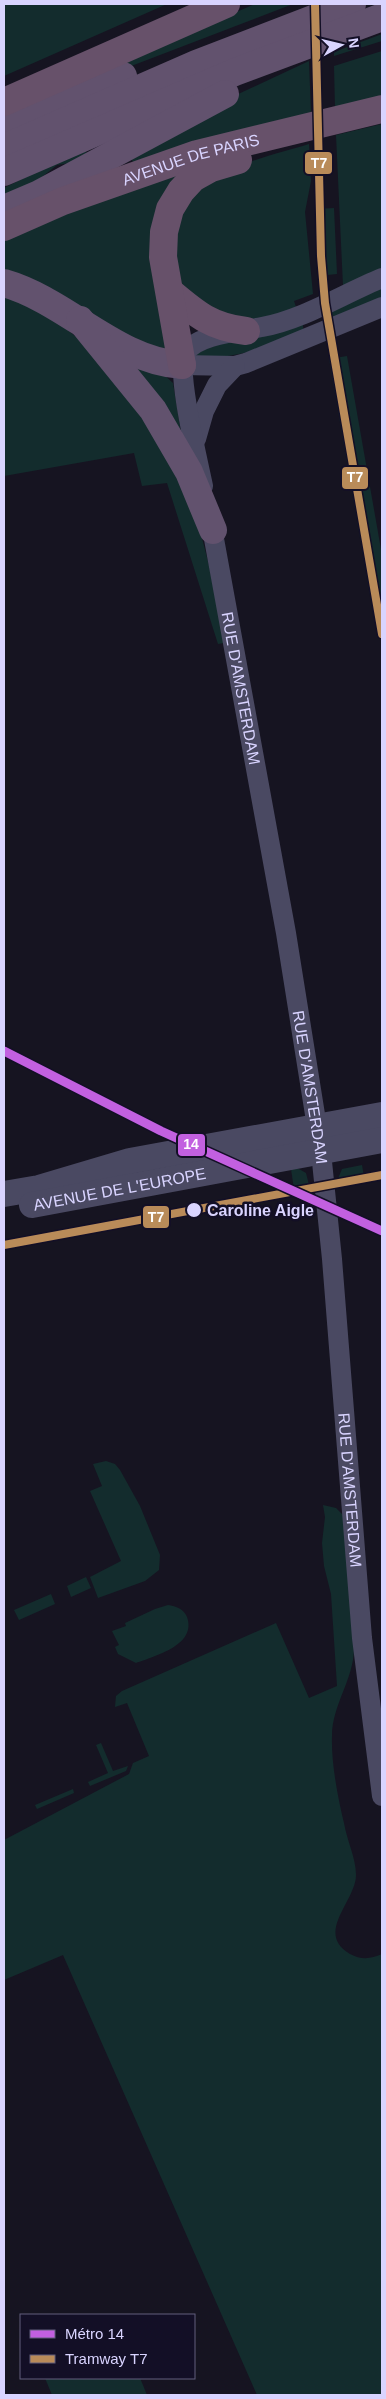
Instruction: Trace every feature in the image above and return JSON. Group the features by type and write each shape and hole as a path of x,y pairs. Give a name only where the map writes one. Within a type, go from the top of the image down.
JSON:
{"highway":[{"path":"4,102 226,4"},
{"path":"4,148 196,64 295,24 352,4"},
{"path":"4,172 235,72 382,17"},
{"path":"4,122 248,28 276,23 295,24"},
{"path":"4,209 39,194 263,75 296,62 345,31"},
{"name":"AVENUE DE PARIS","path":"4,227 63,201 197,154 382,109"},
{"path":"4,283 39,295 119,345 169,364 182,365 163,257 164,232 170,210 181,190 193,178 211,168 298,143 344,119"},
{"path":"170,292 207,321 221,327 246,331"},
{"path":"80,320 153,410 189,472 213,530"}],"street":[{"path":"382,278 286,320 246,331 208,338 192,346 184,356 182,365 235,366 258,359 382,307"},
{"name":"RUE D'AMSTERDAM","path":"182,365 194,446 213,530 268,834 321,1152 333,1269 362,1638 382,1796"},
{"name":"RUE D'AMSTERDAM","path":"194,446 204,410 216,385 235,366"},
{"name":"AVENUE DE L'EUROPE","path":"4,1194 39,1188 130,1161 382,1115"},
{"name":"AVENUE DE L'EUROPE","path":"4,1210 382,1140"}],"green space":[{"path":"4,4 167,4 4,76"},
{"path":"255,4 293,4 113,73 73,82"},
{"path":"382,34 382,41 334,56 334,52"},
{"path":"382,51 382,97 335,109 334,66"},
{"path":"309,61 311,114 134,164 129,154 221,102"},
{"path":"382,124 382,271 343,286 336,135"},
{"path":"309,144 311,181 305,212 313,294 294,301 297,310 248,325 199,309 171,270 176,209 185,196 199,185 216,176 256,160"},
{"path":"84,148 90,160 57,165 4,207 4,188"},
{"path":"200,164 179,183 171,346 165,354 4,274 4,237"},
{"path":"334,208 337,274 318,276 315,209"},
{"path":"382,284 382,301 325,327 323,310"},
{"path":"4,294 45,312 109,363 192,500 209,565 224,643 218,644 167,483 142,486 134,453 4,476"},
{"path":"302,318 304,334 263,348 238,354 194,358 195,352"},
{"path":"347,356 382,555 382,599 371,601 329,359"},
{"path":"125,359 163,374 173,383 183,444"},
{"path":"362,1165 365,1183 338,1188 337,1181 342,1169"},
{"path":"291,1169 299,1169 306,1173 311,1193 295,1196"},
{"path":"106,1461 115,1464 120,1470 140,1506 160,1555 159,1570 145,1581 98,1598 90,1577 121,1561 90,1491 102,1486 93,1464"},
{"path":"323,1505 336,1508 343,1515 354,1648 351,1670 335,1714 332,1736 337,1792 345,1830 355,1862 356,1875 354,1885 336,1927 336,1936 340,1946 354,1956 366,1958 382,1954 382,2395 257,2395 63,1955 4,1980 4,1840 129,1774 133,1763 149,1756 127,1703 115,1707 116,1696 122,1691 276,1623 309,1698 337,1686 331,1594 324,1566 322,1543 325,1517"},
{"path":"86,1577 91,1588 71,1597 67,1586"},
{"path":"51,1594 55,1604 19,1620 14,1610"},
{"path":"168,1605 179,1608 187,1617 188,1627 186,1635 180,1642 163,1653 136,1663 118,1654 115,1647 119,1645 112,1631 126,1626 125,1623 155,1609"},
{"path":"101,1743 113,1771 128,1766 126,1771 90,1786 88,1782 108,1773 96,1745"},
{"path":"73,1789 74,1793 37,1809 35,1805"},
{"path":"45,2379 140,2379 147,2395 52,2395"}],"metro line":[{"name":"14","path":"4,1051 161,1131 382,1231"}],"tram line":[{"name":"T7","path":"315,4 321,256 325,303 382,634"},
{"name":"T7","path":"4,1245 382,1175"}],"place":[{"name":"Caroline Aigle","path":"194,1210"}]}
